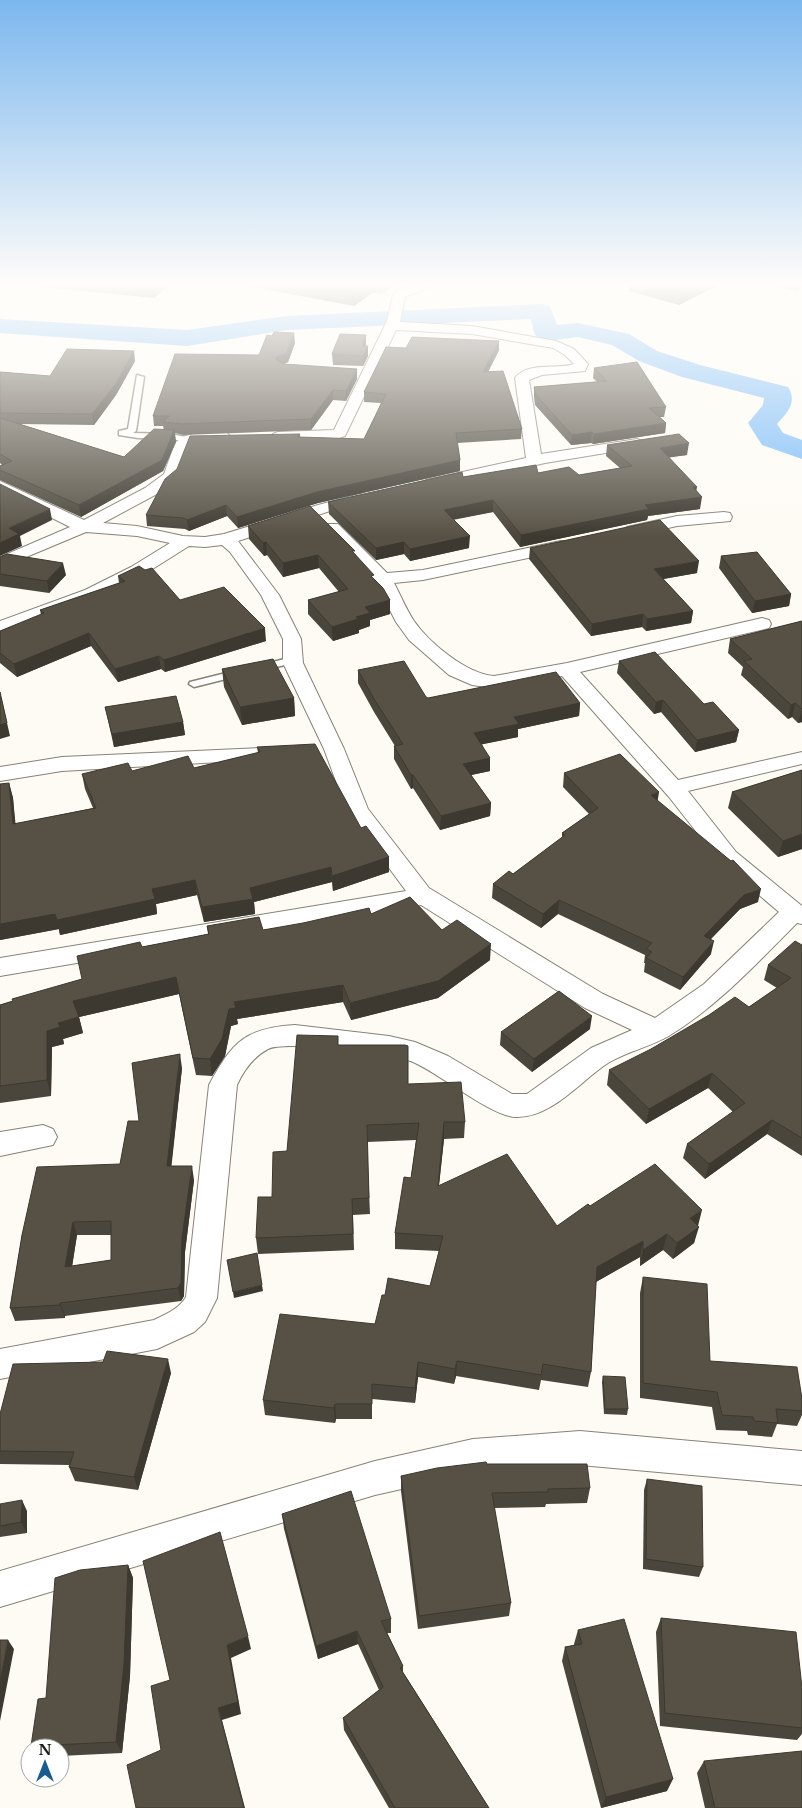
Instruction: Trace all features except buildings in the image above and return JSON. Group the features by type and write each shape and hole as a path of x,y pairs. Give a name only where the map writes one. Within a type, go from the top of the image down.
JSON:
{"street":[{"path":"261,437 337,435 340,433 372,368"},
{"path":"534,460 522,378 527,374 572,371 579,368"},
{"path":"351,372 370,374"},
{"path":"0,563 84,527 151,491 171,476 183,443 187,440 196,437 242,436"},
{"path":"412,488 534,460 655,442"},
{"path":"0,486 84,527 137,531 186,542 226,539 314,511 377,496"},
{"path":"314,511 383,579 405,622 416,636 443,661 470,679 494,682 567,669 762,624"},
{"path":"618,534 677,521 724,517"},
{"path":"226,539 236,548 270,595 292,639 293,660 317,750 358,811 421,894 594,1001 657,1030"},
{"path":"0,627 91,594 137,571 186,542"},
{"path":"383,579 423,575 579,542"},
{"path":"0,1364 157,1334 183,1322 194,1312 201,1298 223,1085 230,1067 240,1054 255,1043 281,1035 301,1035 405,1049 422,1055 510,1106 534,1103 600,1055 657,1030 713,991 798,914 728,857 673,788 567,669"},
{"path":"0,774 62,764 317,750"},
{"path":"673,788 802,758"},
{"path":"0,967 426,896"},
{"path":"0,1144 43,1137"},
{"path":"0,1589 375,1478 473,1456 580,1448 802,1468"}],"lane":[{"path":"140,377 132,431 122,433 172,436 187,440"},
{"path":"194,684 293,660"}],"waterway":[{"path":"683,368 778,393 777,407 762,423 772,439 802,450"}]}
